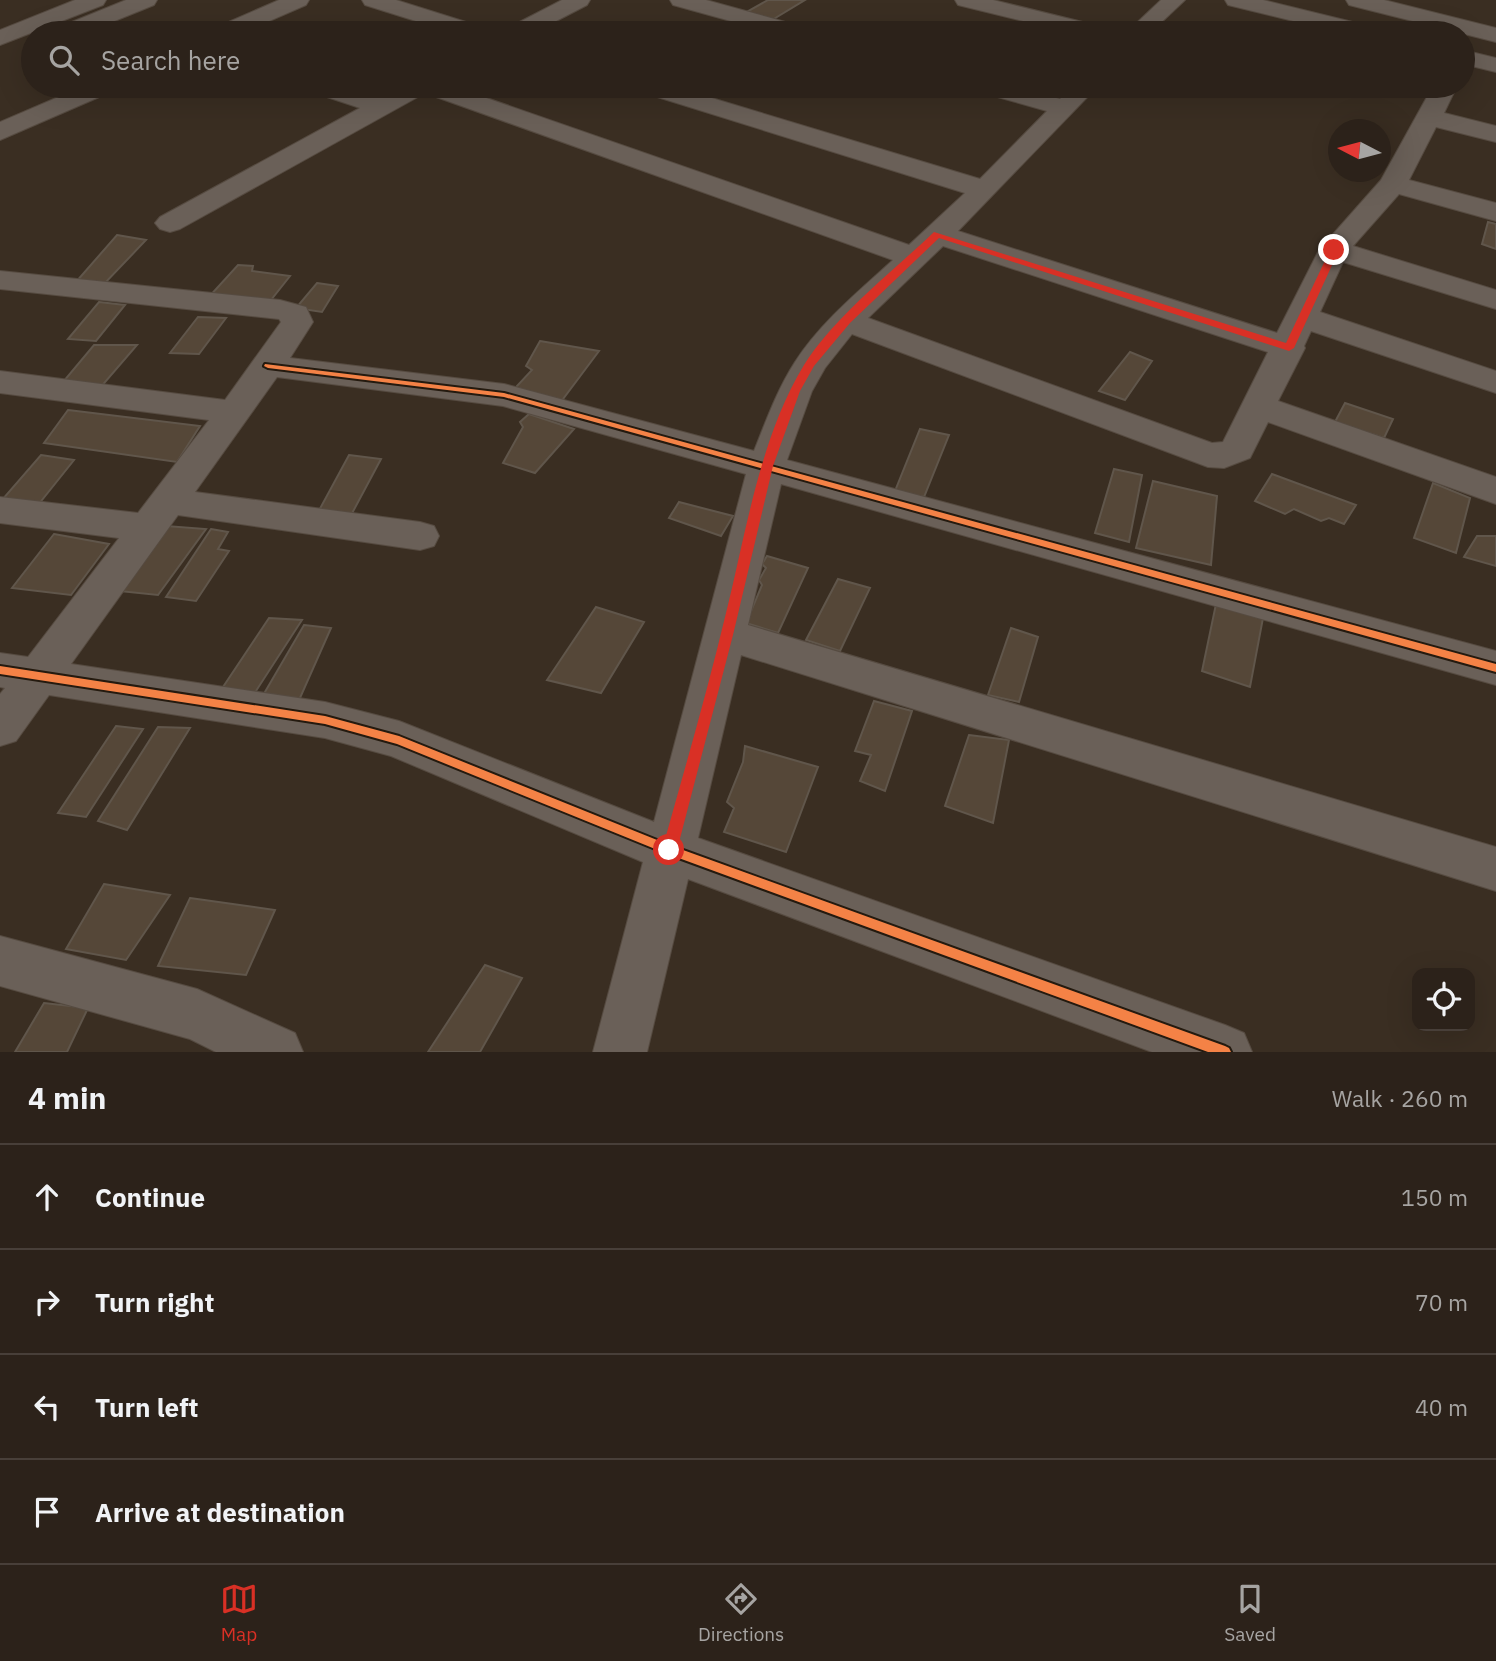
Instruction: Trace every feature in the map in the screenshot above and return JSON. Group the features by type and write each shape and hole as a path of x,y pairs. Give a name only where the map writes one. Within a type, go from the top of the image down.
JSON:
{"street":[{"path":"42,21 95,0"},
{"path":"94,21 146,0"},
{"path":"250,21 298,0"},
{"path":"373,0 439,21"},
{"path":"539,21 579,0"},
{"path":"681,0 756,21"},
{"path":"966,0 1051,21"},
{"path":"1150,21 1174,0"},
{"path":"1237,0 1322,21"},
{"path":"1357,0 1440,21"},
{"path":"0,38 21,30"},
{"path":"1475,30 1496,35"},
{"path":"0,60 21,51"},
{"path":"1475,60 1496,65"},
{"path":"0,132 77,98"},
{"path":"354,98 381,107"},
{"path":"170,223 398,98"},
{"path":"467,98 926,245 1289,348"},
{"path":"686,98 985,190"},
{"path":"620,1052 669,850 727,635 767,466 795,391 805,373 846,321 985,190 1075,98"},
{"path":"846,321 1208,455 1223,456 1237,450 1289,348 1334,250 1393,184 1439,98"},
{"path":"1429,117 1496,134"},
{"path":"1393,184 1496,212"},
{"path":"1334,250 1496,300"},
{"path":"0,280 280,310 295,314 297,321 268,366 158,515 19,673 0,728"},
{"path":"1303,317 1496,382"},
{"path":"268,366 503,395 1496,668"},
{"path":"0,382 234,412"},
{"path":"1259,406 1496,491"},
{"path":"0,510 158,515 420,536"},
{"path":"727,635 1496,869"},
{"path":"19,673 325,720 399,740 669,850 1226,1052"},
{"path":"0,961 197,1015 276,1052"}],"building":[{"path":"768,0 805,0 772,20 745,13"},
{"path":"1488,222 1496,224 1496,249 1482,244"},
{"path":"117,235 146,240 104,284 76,282"},
{"path":"238,265 253,266 252,271 290,276 267,305 207,299"},
{"path":"317,283 338,286 322,312 296,308"},
{"path":"99,302 125,305 96,341 68,339"},
{"path":"198,317 226,318 199,354 170,353"},
{"path":"540,341 599,351 560,403 516,387 532,370 526,366"},
{"path":"94,345 137,345 100,388 63,382"},
{"path":"1130,352 1152,361 1125,400 1099,391"},
{"path":"1345,403 1393,419 1384,438 1335,422"},
{"path":"68,410 200,426 177,462 44,443"},
{"path":"529,414 574,429 535,473 503,463 523,427 520,422"},
{"path":"920,429 949,435 924,497 895,491"},
{"path":"41,455 74,460 38,505 1,501"},
{"path":"349,455 381,459 349,519 316,516"},
{"path":"1114,469 1142,475 1129,542 1095,533"},
{"path":"1272,474 1356,505 1344,524 1329,518 1321,521 1294,509 1285,514 1255,501"},
{"path":"1153,481 1217,496 1211,565 1136,548"},
{"path":"1433,483 1470,498 1456,553 1414,538"},
{"path":"679,502 733,516 721,536 669,518"},
{"path":"166,526 206,529 158,595 119,591"},
{"path":"211,529 228,532 218,549 229,551 196,601 166,597"},
{"path":"54,534 109,544 71,595 12,588"},
{"path":"1477,536 1496,536 1496,566 1464,557"},
{"path":"767,556 808,568 778,633 746,623 762,585 759,580 766,568 762,564"},
{"path":"838,579 870,588 840,651 806,640"},
{"path":"1216,604 1263,618 1250,687 1202,671"},
{"path":"596,607 644,622 601,693 547,680"},
{"path":"269,618 302,620 254,694 221,690"},
{"path":"304,625 331,628 300,698 262,697"},
{"path":"1011,628 1038,637 1019,702 988,695"},
{"path":"874,701 912,711 885,791 860,781 871,755 855,751"},
{"path":"116,726 143,729 86,817 58,813"},
{"path":"158,727 190,728 127,830 98,821"},
{"path":"969,735 1009,740 993,823 945,806"},
{"path":"745,746 818,767 786,852 724,832 734,808 727,802 743,762"},
{"path":"104,884 170,895 126,960 66,949"},
{"path":"190,898 275,910 246,975 158,966"},
{"path":"485,965 522,978 480,1052 428,1052"},
{"path":"44,1003 88,1008 67,1052 15,1052"}],"cycle path":[{"path":"268,366 504,395 1496,668"},
{"path":"0,670 325,720 399,740 669,850 1225,1052"}],"route":[{"path":"669,850 727,635 767,466 795,391 810,365 846,321 937,234 1289,348 1334,250"}]}
